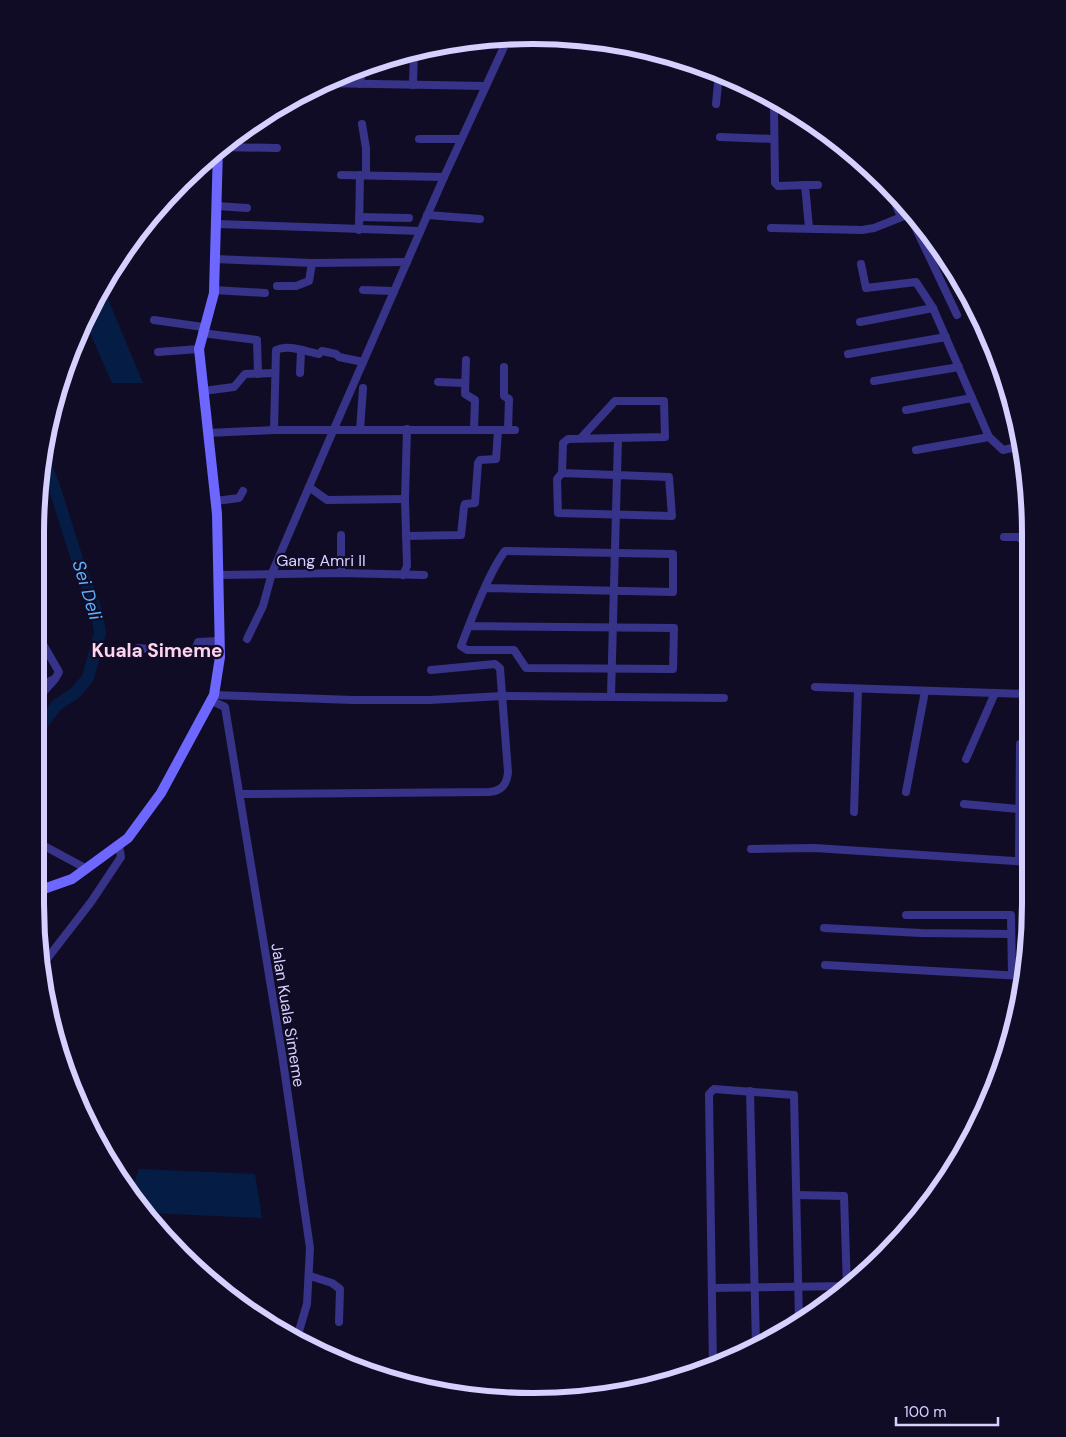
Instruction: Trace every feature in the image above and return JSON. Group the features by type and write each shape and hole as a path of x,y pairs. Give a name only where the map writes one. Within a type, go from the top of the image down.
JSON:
{"main road":[{"path":"44,889 72,879 119,846 161,793 213,698 219,667 216,501 199,349 202,330 211,309 214,290 219,158"}],"street":[{"path":"247,639 263,606 272,573 333,431 427,215 505,45"},
{"path":"413,85 414,58"},
{"path":"360,84 363,75"},
{"path":"716,104 718,80"},
{"path":"340,83 486,86"},
{"path":"774,107 775,183 778,186 818,185"},
{"path":"359,230 366,148 362,124"},
{"path":"720,137 774,139"},
{"path":"420,139 461,139"},
{"path":"231,148 276,148"},
{"path":"341,175 444,177"},
{"path":"805,185 809,228"},
{"path":"895,204 901,217"},
{"path":"217,206 247,208"},
{"path":"427,215 480,219"},
{"path":"771,228 862,230 905,215"},
{"path":"359,217 409,218"},
{"path":"216,224 420,231"},
{"path":"921,235 957,315"},
{"path":"214,259 312,263 407,262"},
{"path":"277,286 296,286 309,281 312,263"},
{"path":"861,264 866,288 916,282 933,308 989,437 1003,450 1015,447"},
{"path":"214,290 265,293"},
{"path":"363,290 394,291"},
{"path":"860,322 933,308"},
{"path":"154,320 257,340 258,374"},
{"path":"848,354 946,337"},
{"path":"274,430 276,350 280,348 320,354 322,351 363,362"},
{"path":"158,352 199,349"},
{"path":"300,373 301,351"},
{"path":"466,360 466,396 475,400 474,430"},
{"path":"208,433 274,430 512,430 509,399 504,396 504,367"},
{"path":"874,381 959,367"},
{"path":"204,391 234,387 242,375 274,373"},
{"path":"438,382 465,383"},
{"path":"360,430 363,388"},
{"path":"906,410 972,398"},
{"path":"562,473 669,477 672,516 557,512 557,479 562,473 563,444 568,439 581,438 666,437 664,401 615,401 581,438"},
{"path":"403,575 407,566 404,499 407,429"},
{"path":"406,536 461,535 464,507 466,504 475,503 478,463 480,460 496,459 498,431"},
{"path":"916,450 989,437"},
{"path":"611,696 618,438"},
{"path":"309,487 327,500 404,499"},
{"path":"216,501 239,498 243,492"},
{"path":"340,573 341,535"},
{"path":"1004,537 1016,537 1022,540"},
{"path":"469,626 614,629 674,628 674,667 670,670 526,668 521,664 518,654 514,650 465,650 462,646 469,626 486,588 503,554 509,549 673,554 673,592 486,588"},
{"name":"Gang Amri II","path":"218,576 272,573 424,575"},
{"path":"138,648 194,653 198,642 219,641"},
{"path":"44,651 59,669 57,677 44,691"},
{"path":"241,794 489,792 500,789 506,782 508,772 503,696 498,665 431,670"},
{"path":"44,684 57,677"},
{"path":"815,688 1022,694"},
{"path":"854,812 858,689"},
{"path":"906,792 925,691"},
{"path":"966,759 995,693"},
{"path":"213,698 353,700 429,700 503,696 724,698"},
{"name":"Jalan Kuala Simeme","path":"213,698 225,707 241,794 310,1248 307,1304 298,1333"},
{"path":"1018,861 1020,744"},
{"path":"964,804 1018,808"},
{"path":"44,846 87,869"},
{"path":"47,958 122,857 119,846"},
{"path":"751,850 815,848 1022,861"},
{"path":"906,915 1011,915 1012,975"},
{"path":"824,928 921,933 1011,934"},
{"path":"825,964 1017,975"},
{"path":"713,1359 709,1094 716,1089 794,1095 799,1315"},
{"path":"750,1091 756,1339"},
{"path":"796,1195 844,1196 847,1279"},
{"path":"310,1276 332,1283 340,1289 339,1322"},
{"path":"713,1288 837,1287"}],"water":[{"path":"106,294 143,383 112,383 88,329"},
{"path":"139,1169 255,1174 262,1218 154,1213 133,1186"}],"waterway":[{"name":"Sei Deli","path":"44,722 57,705 75,693 88,678 100,633 97,613 48,471"}],"district":[{"name":"Kuala Simeme","path":"157,650"}]}
